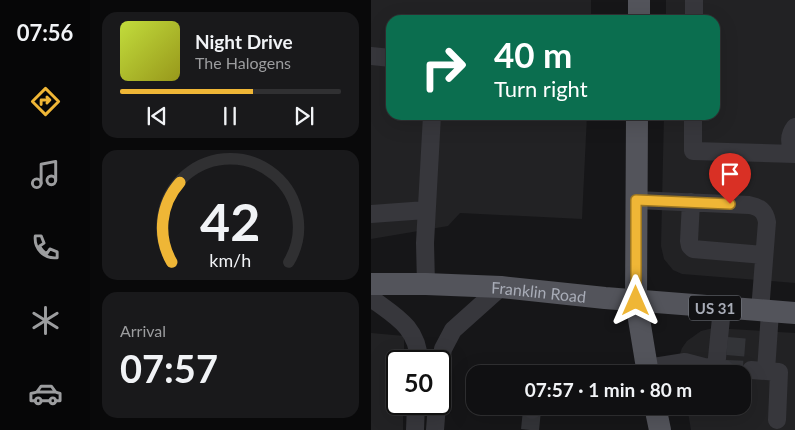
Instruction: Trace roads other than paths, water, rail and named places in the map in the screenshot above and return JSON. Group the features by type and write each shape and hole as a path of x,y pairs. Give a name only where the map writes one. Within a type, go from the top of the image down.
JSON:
{"main road":[{"path":"639,0 639,15"},
{"path":"637,120 636,301 647,365"},
{"name":"Franklin Road","path":"371,284 501,287 636,301 795,313"},
{"path":"657,415 660,430"}],"lane":[{"path":"694,0 694,15"},
{"path":"371,56 386,58"},
{"path":"426,284 426,210 432,120"},
{"path":"693,120 693,151 795,153"},
{"path":"795,127 790,139 795,153"},
{"path":"636,200 749,205 760,208 767,222 764,255 765,311 758,371 779,372 777,420"},
{"path":"691,202 689,241 693,249 764,255"},
{"path":"371,214 426,210"},
{"path":"443,350 453,330 501,287"},
{"path":"371,298 410,329 418,350"},
{"path":"721,365 722,308"},
{"path":"673,365 685,362 696,365"},
{"path":"415,430 416,415"},
{"path":"435,430 436,415"}],"tunnel":[{"path":"727,346 752,348"},
{"path":"530,430 532,415"}]}
